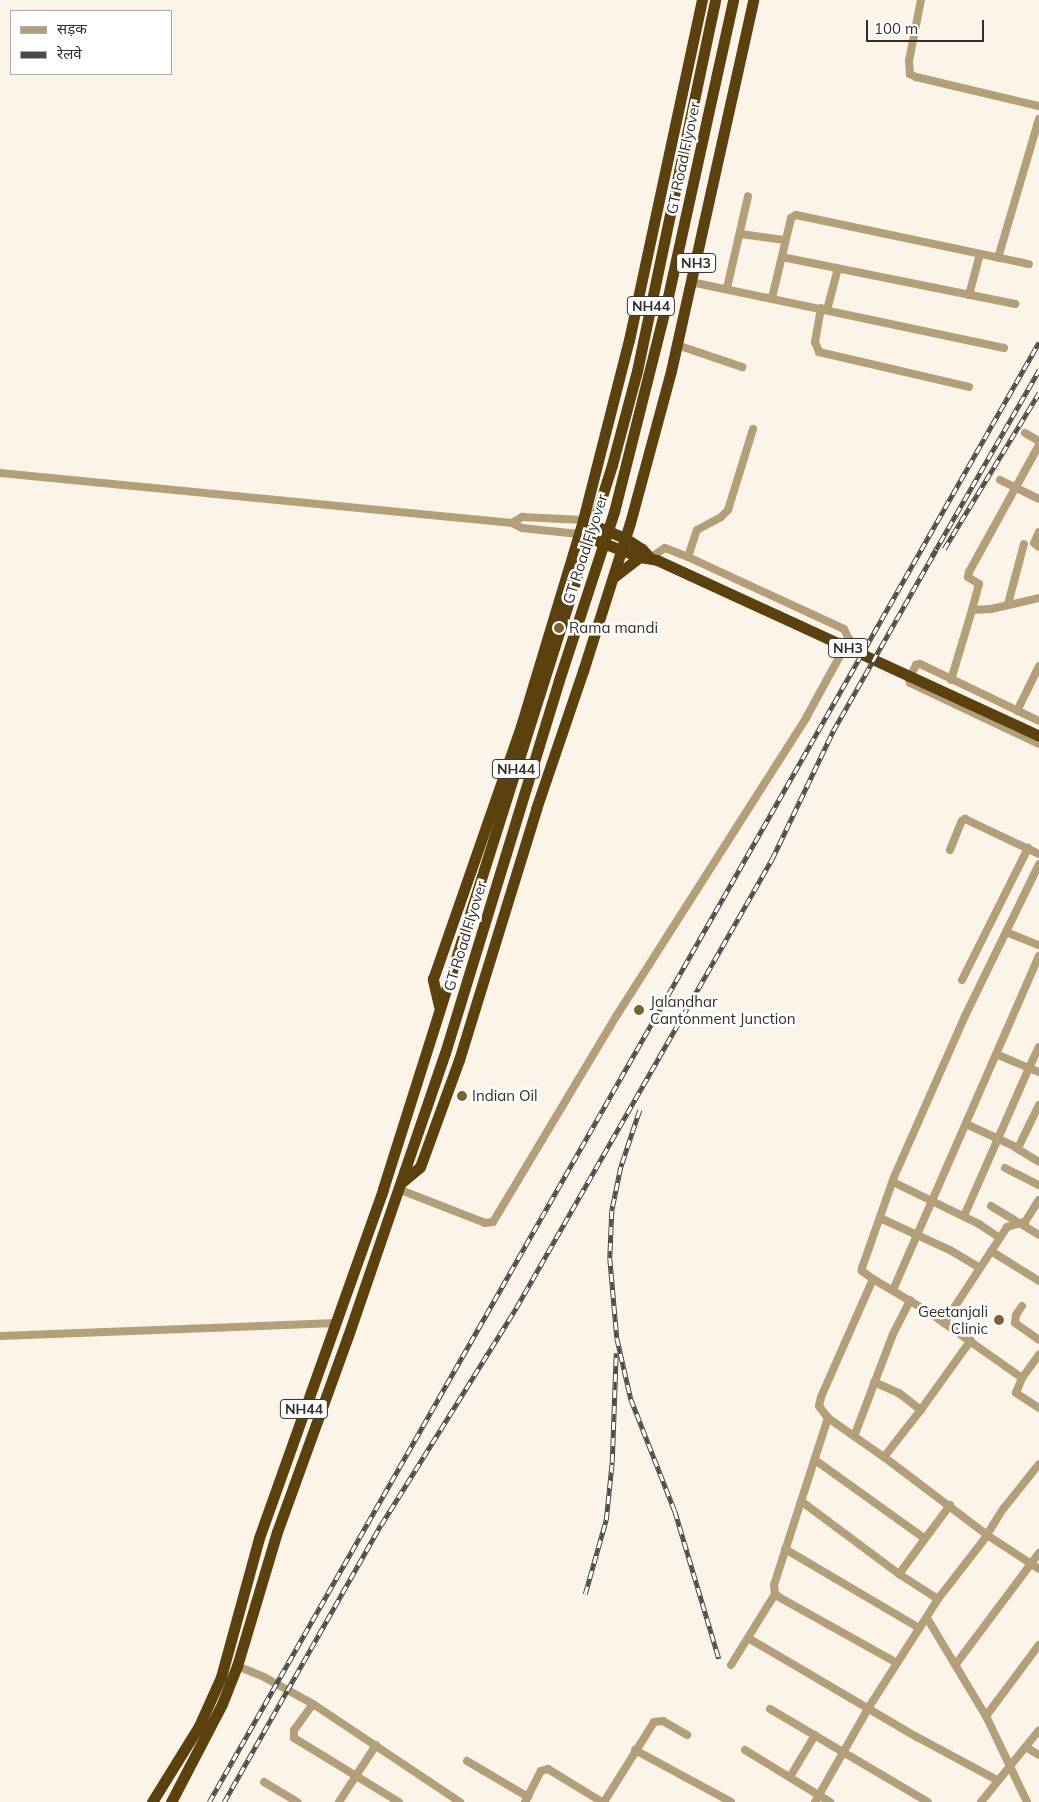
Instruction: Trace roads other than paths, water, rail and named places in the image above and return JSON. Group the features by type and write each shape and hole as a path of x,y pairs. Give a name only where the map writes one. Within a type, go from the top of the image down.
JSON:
{"highway":[{"path":"440,1008 433,979 521,726 583,520 629,340 702,0"},
{"name":"GT Road Flyover","path":"440,1008 612,465 637,372 715,0"},
{"name":"GT Road Flyover","path":"399,1186 445,1053 570,645 614,512 667,301 733,0"},
{"path":"744,0 748,26"},
{"name":"NH3","path":"625,538 692,282 753,0"},
{"path":"592,482 597,493 607,500 630,499 638,493"},
{"path":"583,520 625,538 642,549 649,558 623,568 610,585"},
{"name":"NH3","path":"579,534 621,550 649,558 1039,736"},
{"path":"399,1186 420,1167 459,1060 533,818 625,538"},
{"path":"564,583 572,573 586,571 601,576 610,585"},
{"name":"NH44","path":"152,1802 199,1726 222,1677 261,1530 383,1190 440,1008"},
{"name":"NH44","path":"171,1802 222,1704 237,1666 277,1532 348,1336 399,1186"}],"street":[{"path":"921,0 909,61 910,74 1039,106"},
{"path":"998,258 1039,119"},
{"path":"727,288 748,196"},
{"path":"772,298 784,240 791,218 796,215 1029,264"},
{"path":"740,234 784,240"},
{"path":"969,294 980,254"},
{"path":"782,257 1015,304"},
{"path":"838,268 815,342 819,352 969,387"},
{"path":"692,282 1004,348"},
{"path":"677,345 742,367"},
{"path":"688,557 697,530 721,517 728,510 754,429"},
{"path":"1025,433 1039,441"},
{"path":"951,680 979,584 968,577 969,572 1039,445"},
{"path":"0,473 512,523 522,528 579,534"},
{"path":"1000,480 1039,499"},
{"path":"512,523 522,517 583,520"},
{"path":"1039,532 1034,543 1039,547"},
{"path":"1008,604 1024,544"},
{"path":"399,1186 485,1223 493,1222 617,1015 806,718 849,639 844,629 688,557 665,548 649,558"},
{"path":"972,610 991,609 1039,598"},
{"path":"1039,721 918,664 908,681 1039,744"},
{"path":"1017,711 1039,666"},
{"path":"950,850 962,821 965,819 1039,854"},
{"path":"962,980 1028,848"},
{"path":"1022,1378 971,1340 910,1300 873,1279 862,1271 862,1268 893,1182 946,1057 1039,864"},
{"path":"1009,885 1024,892"},
{"path":"1006,932 1039,945"},
{"path":"893,1290 1039,956"},
{"path":"964,1216 1039,1047"},
{"path":"996,1054 1039,1072"},
{"path":"1016,1148 1019,1148 1039,1104"},
{"path":"966,1124 1016,1148 1039,1162"},
{"path":"1005,1168 1039,1185"},
{"path":"893,1182 964,1216 1000,1238"},
{"path":"944,1323 1007,1227 1021,1224 1028,1219 1039,1200"},
{"path":"992,1206 1039,1235"},
{"path":"880,1218 918,1234 980,1268"},
{"path":"991,1251 1039,1281"},
{"path":"873,1279 821,1397 819,1406 828,1418 855,1434 987,1535 1039,1569"},
{"path":"855,1434 893,1334 910,1300"},
{"path":"1022,1306 1016,1315 1015,1323 1039,1340"},
{"path":"0,1336 336,1323"},
{"path":"884,1456 921,1410 971,1340"},
{"path":"1038,1357 1022,1378 1016,1393 1039,1408"},
{"path":"874,1382 899,1393 921,1410"},
{"path":"731,1665 775,1594 774,1585 828,1418"},
{"path":"815,1460 924,1538"},
{"path":"817,1799 869,1707 919,1628 928,1618 938,1599 987,1535 1004,1508 1039,1464"},
{"path":"801,1502 899,1574 938,1599"},
{"path":"899,1574 950,1505"},
{"path":"785,1549 919,1628"},
{"path":"956,1664 1039,1553"},
{"path":"775,1594 897,1663"},
{"path":"928,1618 986,1716 1027,1802"},
{"path":"748,1638 869,1707 917,1737 998,1780"},
{"path":"986,1716 1039,1645"},
{"path":"237,1666 264,1676 312,1704 460,1802"},
{"path":"312,1704 294,1730 294,1738 399,1802"},
{"path":"770,1709 928,1802"},
{"path":"467,1761 526,1800 541,1771 548,1769 603,1802 652,1724 657,1720 663,1721 687,1735"},
{"path":"982,1802 1039,1730"},
{"path":"790,1778 815,1735"},
{"path":"339,1802 376,1745"},
{"path":"1026,1746 1039,1755"},
{"path":"635,1750 731,1802"},
{"path":"745,1750 790,1778 817,1799 830,1802"},
{"path":"264,1782 297,1802"}],"railway":[{"path":"209,1802 1039,342"},
{"path":"932,556 1039,370"},
{"path":"944,549 1039,393"},
{"path":"224,1802 381,1525 516,1308 772,859 833,731 936,550"},
{"path":"640,1110 621,1167 612,1211 610,1258 617,1338 631,1399 675,1511 719,1659"},
{"path":"585,1594 606,1520 612,1462 616,1353"}],"place":[{"name":"Rama mandi","path":"559,628"},
{"name":"Jalandhar Cantonment Junction","path":"639,1010"},
{"name":"Indian Oil","path":"462,1096"},
{"name":"Geetanjali Clinic","path":"999,1320"}]}
